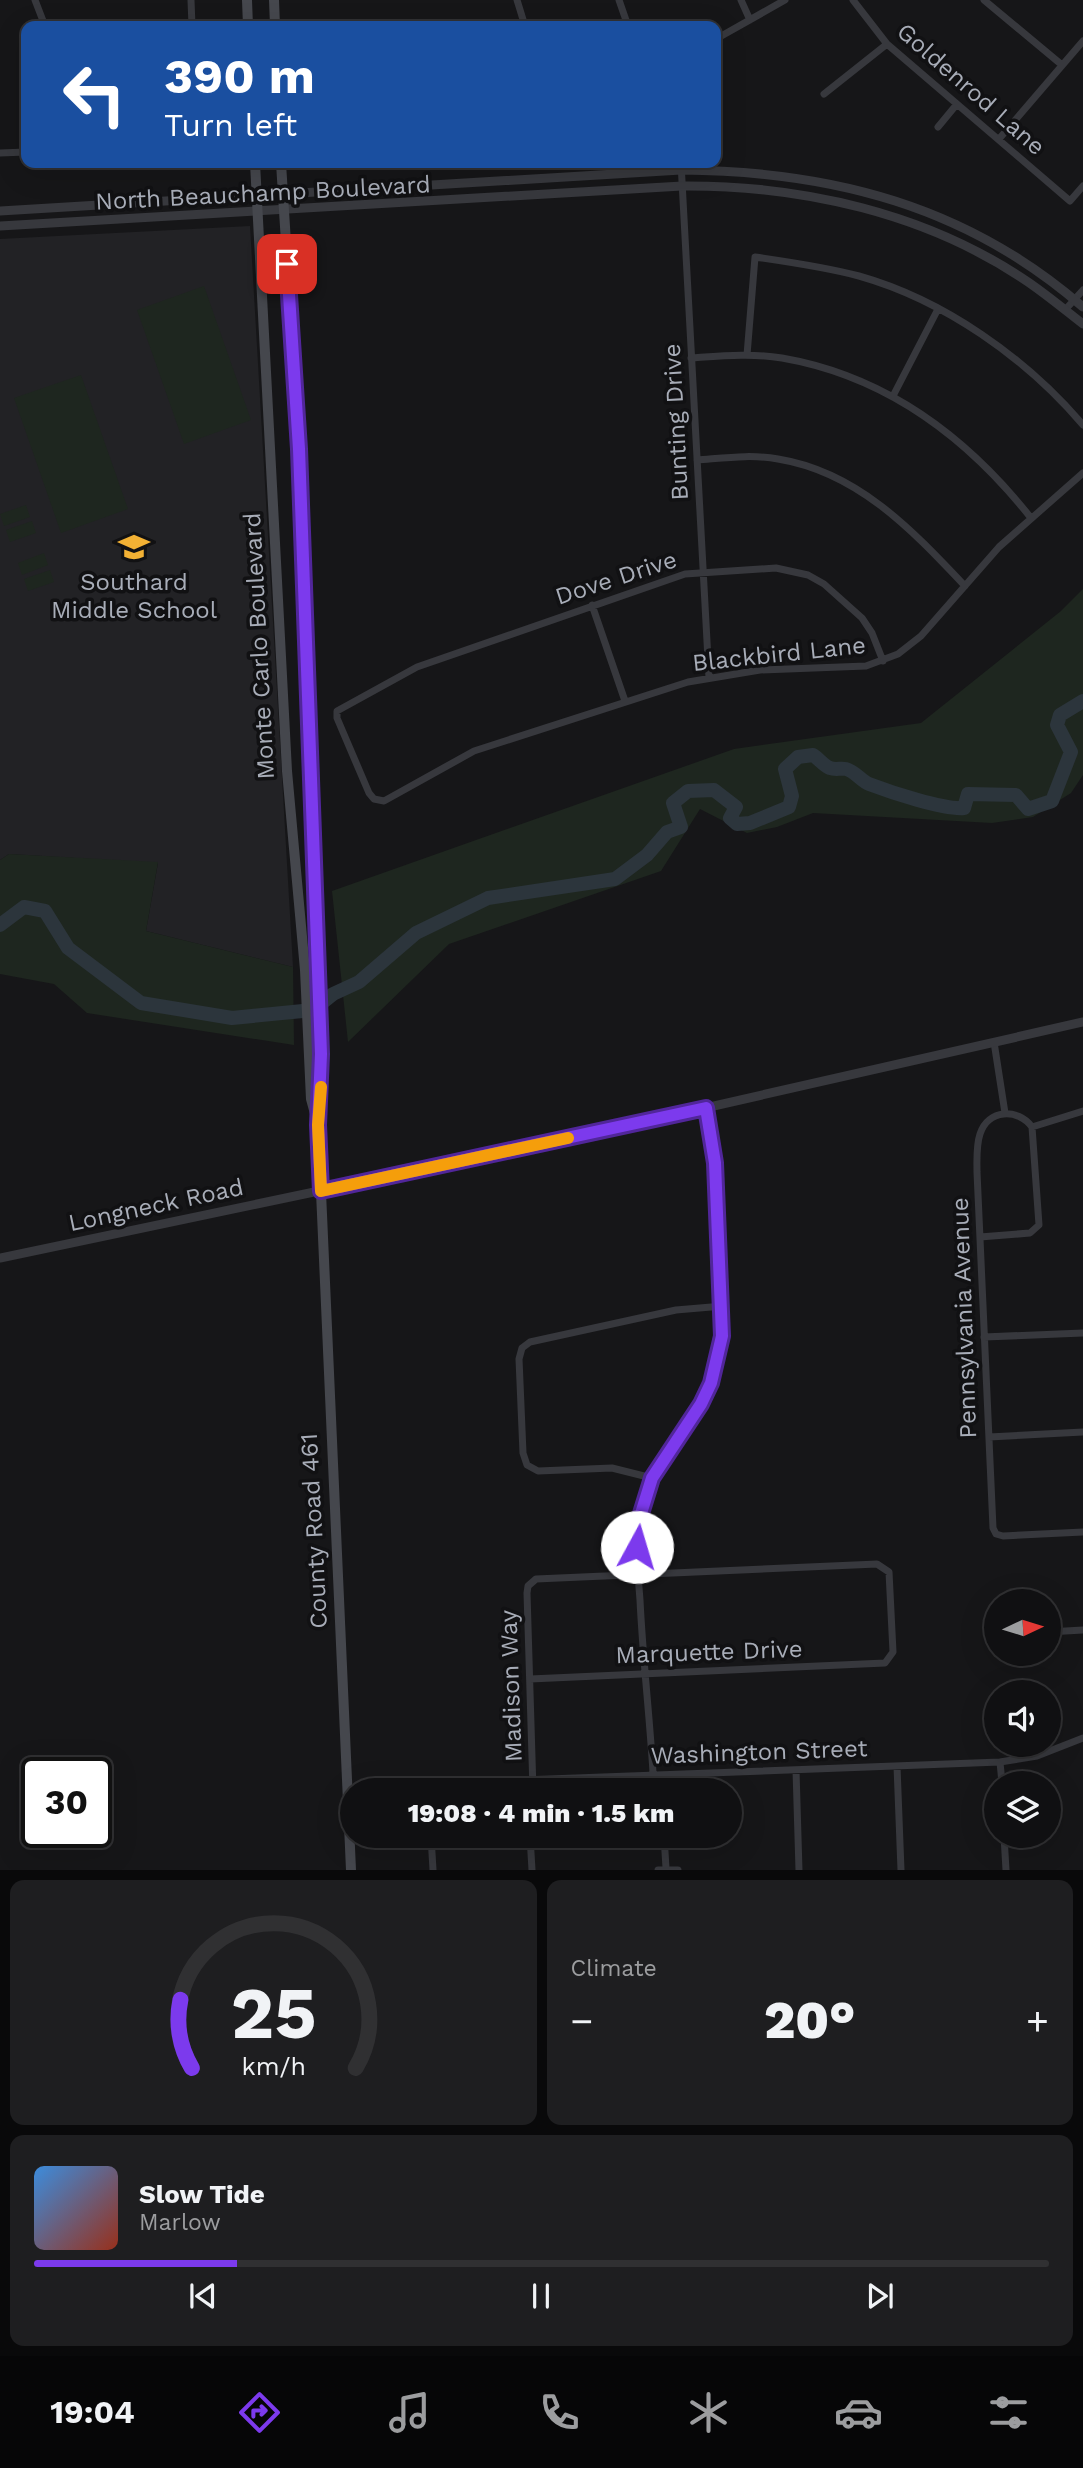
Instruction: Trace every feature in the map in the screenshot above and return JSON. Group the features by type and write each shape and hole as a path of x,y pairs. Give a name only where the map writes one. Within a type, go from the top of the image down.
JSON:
{"main road":[{"path":"247,0 248,21"},
{"path":"274,0 275,21"},
{"name":"Monte Carlo Boulevard","path":"255,168 287,771 305,970 311,1099 318,1125"},
{"name":"Monte Carlo Boulevard","path":"281,168 299,449 321,1054 318,1125 321,1191"},
{"name":"County Road 461","path":"321,1191 351,1870"}],"street":[{"path":"35,0 43,21"},
{"path":"191,0 191,21"},
{"path":"517,0 523,21"},
{"path":"619,0 626,21"},
{"path":"741,0 750,20"},
{"path":"721,36 785,0"},
{"name":"Goldenrod Lane","path":"853,0 887,44 1070,201 1083,186"},
{"path":"984,0 1062,65"},
{"path":"999,138 1083,41"},
{"path":"824,94 887,44"},
{"path":"939,127 957,104"},
{"path":"0,153 21,152"},
{"name":"North Beauchamp Boulevard","path":"0,211 666,168"},
{"name":"Bunting Drive","path":"681,168 709,678"},
{"name":"North Beauchamp Boulevard","path":"694,168 816,180 863,190 917,207 998,246 1083,307"},
{"name":"North Beauchamp Boulevard","path":"0,226 283,212 682,186 757,188 859,206 911,223 1026,281 1083,324"},
{"path":"747,355 755,257 860,276 905,292 938,309 1018,362 1050,389 1083,425"},
{"path":"1065,310 1083,290"},
{"path":"893,396 938,309"},
{"path":"691,358 747,355 814,365 893,396 937,422 1005,486 1031,518"},
{"path":"697,460 777,459 830,475 884,506 965,586"},
{"name":"Blackbird Lane","path":"384,801 474,751 625,701 709,678 760,670 866,666 898,654 921,636 999,547 1083,473"},
{"name":"Dove Drive","path":"384,801 374,799 369,793 338,725 337,711 417,667 673,577 776,568 808,575 824,584 862,618 883,661"},
{"path":"592,605 625,701"},
{"name":"Longneck Road","path":"0,1258 706,1108 1083,1022"},
{"path":"980,1237 1036,1230 1039,1224 1032,1127 1021,1116 1005,1113 994,1042"},
{"path":"653,1778 643,1674 638,1573 639,1520 652,1478 701,1404 711,1383 722,1336 723,1306 715,1163 706,1108"},
{"path":"1032,1127 1083,1111"},
{"name":"Pennsylvania Avenue","path":"1005,1113 990,1120 980,1134 977,1160 993,1528 996,1534 1083,1532"},
{"path":"652,1478 625,1469 537,1471 527,1465 523,1453 519,1371 522,1348 530,1342 676,1310 723,1306"},
{"path":"985,1337 1083,1333"},
{"path":"989,1437 1083,1432"},
{"name":"Marquette Drive","path":"530,1679 879,1664 889,1660 893,1652 890,1578 886,1568 877,1564 638,1573"},
{"name":"Madison Way","path":"533,1778 527,1593 531,1582 540,1578 638,1573"},
{"path":"1061,1631 1083,1630"},
{"name":"Washington Street","path":"563,1778 1000,1762 1037,1756 1083,1738"},
{"path":"1000,1762 1001,1771"},
{"path":"897,1766 901,1870"},
{"path":"796,1770 799,1870"},
{"path":"432,1848 433,1870"},
{"path":"531,1848 532,1870"},
{"path":"663,1848 662,1869 678,1870"},
{"path":"1005,1848 1006,1870"}],"shaded area":[{"name":"Southard Middle School","path":"250,226 293,967 146,931 158,863 9,854 0,860 0,239"},
{"path":"204,286 251,420 184,444 137,310"},
{"path":"81,375 128,509 61,533 14,398"},
{"path":"26,505 30,517 4,526 0,514"},
{"path":"32,521 36,533 10,542 6,530"},
{"path":"44,553 48,565 22,575 18,563"},
{"path":"50,570 54,582 28,591 24,579"},
{"path":"1083,589 1083,775 1071,793 1033,817 992,823 813,813 777,827 747,833 700,809 661,871 449,944 348,1042 332,891 734,749 921,723 1061,611"},
{"path":"9,854 158,862 146,931 293,967 294,1045 87,1013 54,984 0,974 0,860"}],"waterway":[{"path":"0,925 24,907 45,911 68,948 141,1003 232,1018 313,1010 333,994 359,982 416,933 488,898 615,879 647,855 667,832 681,827 673,803 688,791 714,790 736,807 730,818 737,824 750,823 789,807 792,796 785,769 798,757 813,755 828,767 849,770 869,784 903,796 955,808 964,808 968,794 1016,795 1028,809 1052,801 1071,752 1057,725 1060,715 1083,701"}],"slow traffic":[{"path":"321,1087 318,1125 321,1191 568,1138"}],"place":[{"name":"Southard Middle School","path":"134,547"}],"route":[{"path":"287,264 299,449 321,1054 318,1125 321,1191 706,1108 715,1163 723,1306 722,1336 711,1383 701,1404 652,1478 639,1520 637,1547"}]}
